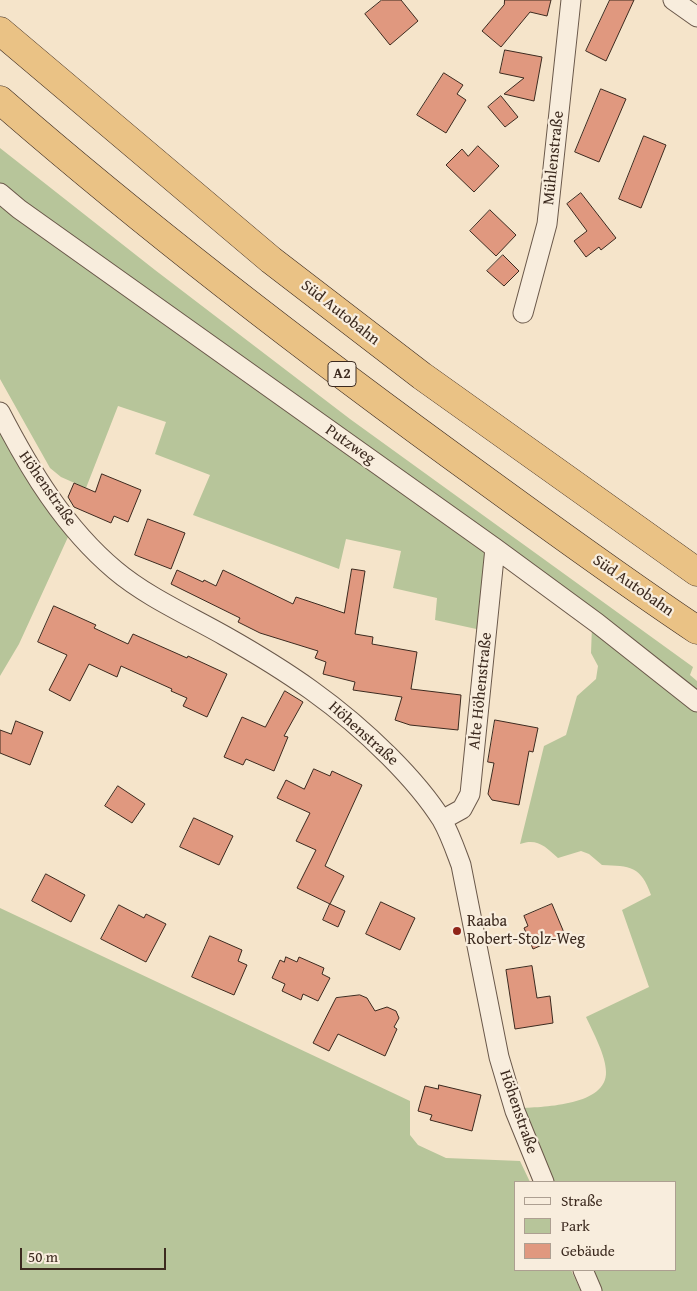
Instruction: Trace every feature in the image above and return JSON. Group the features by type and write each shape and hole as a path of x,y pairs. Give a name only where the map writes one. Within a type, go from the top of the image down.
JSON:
{"highway":[{"name":"Süd Autobahn","path":"0,31 271,260 422,376 697,572"},
{"name":"Süd Autobahn","path":"0,100 53,146 216,278 394,414 648,597 697,630"}],"street":[{"name":"Mühlenstraße","path":"523,313 547,224 571,0"},
{"path":"674,0 697,17"},
{"name":"Putzweg","path":"0,193 143,298 495,548 597,623 697,702"},
{"name":"Höhenstraße","path":"0,412 22,454 62,515 94,551 115,570 153,596 285,671 335,706 402,769 422,791 442,820 452,839 462,869 499,1057 515,1111 544,1181"},
{"name":"Alte Höhenstraße","path":"442,820 462,809 470,794 495,548"},
{"path":"583,1271 592,1291"}],"green space":[{"path":"0,148 155,270 350,419 693,667 690,675 697,681 697,697 0,186"},
{"path":"0,200 492,552 481,630 435,620 437,598 393,588 401,551 346,539 339,569 193,515 210,475 155,454 166,422 118,406 86,488 61,477 50,468 0,379"},
{"path":"0,426 50,512 68,537 19,644 0,676"},
{"path":"592,626 697,709 697,1291 600,1291 590,1271 677,1271 677,1181 552,1181 521,1108 545,1107 573,1102 586,1098 597,1091 604,1083 606,1072 599,1044 586,1017 649,987 622,910 651,895 643,878 633,869 627,867 602,865 589,854 581,851 558,858 540,844 526,842 520,844 544,746 566,735 577,696 596,679 598,666 591,653"},
{"path":"0,908 410,1101 410,1135 418,1145 446,1158 520,1161 530,1181 514,1181 514,1271 571,1271 581,1291 0,1291"}],"building":[{"path":"382,0 401,0 418,21 390,45 365,14"},
{"path":"505,0 551,0 547,16 530,12 501,47 482,31 504,5"},
{"path":"610,0 634,0 606,61 586,51"},
{"path":"505,50 542,57 534,101 504,94 524,78 500,73"},
{"path":"444,73 463,85 457,94 466,100 446,133 417,115"},
{"path":"601,89 626,99 599,162 575,152"},
{"path":"501,96 518,117 505,127 488,107"},
{"path":"644,136 666,145 641,208 619,199"},
{"path":"478,146 499,166 474,192 446,165 462,149 468,156"},
{"path":"581,193 616,238 601,250 599,247 586,257 574,241 587,231 567,204"},
{"path":"490,210 516,235 496,256 470,231"},
{"path":"503,255 519,271 504,286 487,271"},
{"path":"102,474 141,490 128,522 114,516 111,523 74,507 68,497 74,483 95,492"},
{"path":"148,519 185,533 171,569 135,555"},
{"path":"352,569 365,571 355,634 373,637 372,644 417,652 411,689 461,695 458,730 410,725 395,720 402,697 353,690 355,682 323,674 326,662 315,658 318,651 260,633 238,622 240,618 171,584 177,570 216,586 223,570 293,604 296,597 344,613"},
{"path":"54,606 96,625 94,628 128,644 133,634 227,674 207,717 183,706 187,698 171,691 172,689 121,666 117,677 89,664 70,701 49,690 67,655 38,642"},
{"path":"285,691 303,702 284,736 288,737 274,771 246,759 243,765 224,757 242,717 265,727"},
{"path":"495,720 538,728 533,752 529,751 519,805 492,800 488,794 494,763 488,762"},
{"path":"16,721 43,732 30,765 0,753 0,730 11,734"},
{"path":"314,769 330,776 332,771 362,785 325,866 344,876 330,904 297,888 316,850 296,841 310,813 277,798 286,780 304,789"},
{"path":"118,786 145,804 132,823 105,806"},
{"path":"194,818 233,836 219,865 180,847"},
{"path":"46,874 85,895 71,922 32,901"},
{"path":"381,902 415,918 400,950 366,934"},
{"path":"330,904 345,911 338,927 323,920"},
{"path":"552,904 565,935 533,949 524,928 528,926 524,916"},
{"path":"119,905 144,918 146,914 166,924 146,962 101,939"},
{"path":"210,936 242,950 238,961 247,965 234,995 192,977"},
{"path":"286,957 297,962 299,957 324,968 322,974 330,978 318,1001 303,994 301,1000 282,991 285,984 272,978 280,960 284,962"},
{"path":"532,966 537,998 550,996 553,1023 515,1029 506,970"},
{"path":"360,995 367,998 375,1011 387,1007 396,1011 399,1018 394,1027 397,1029 385,1056 338,1034 329,1051 313,1043 336,998"},
{"path":"439,1085 481,1095 472,1131 430,1120 432,1115 418,1111 425,1086 438,1089"}],"place":[{"name":"Raaba Robert-Stolz-Weg","path":"457,931"}]}
